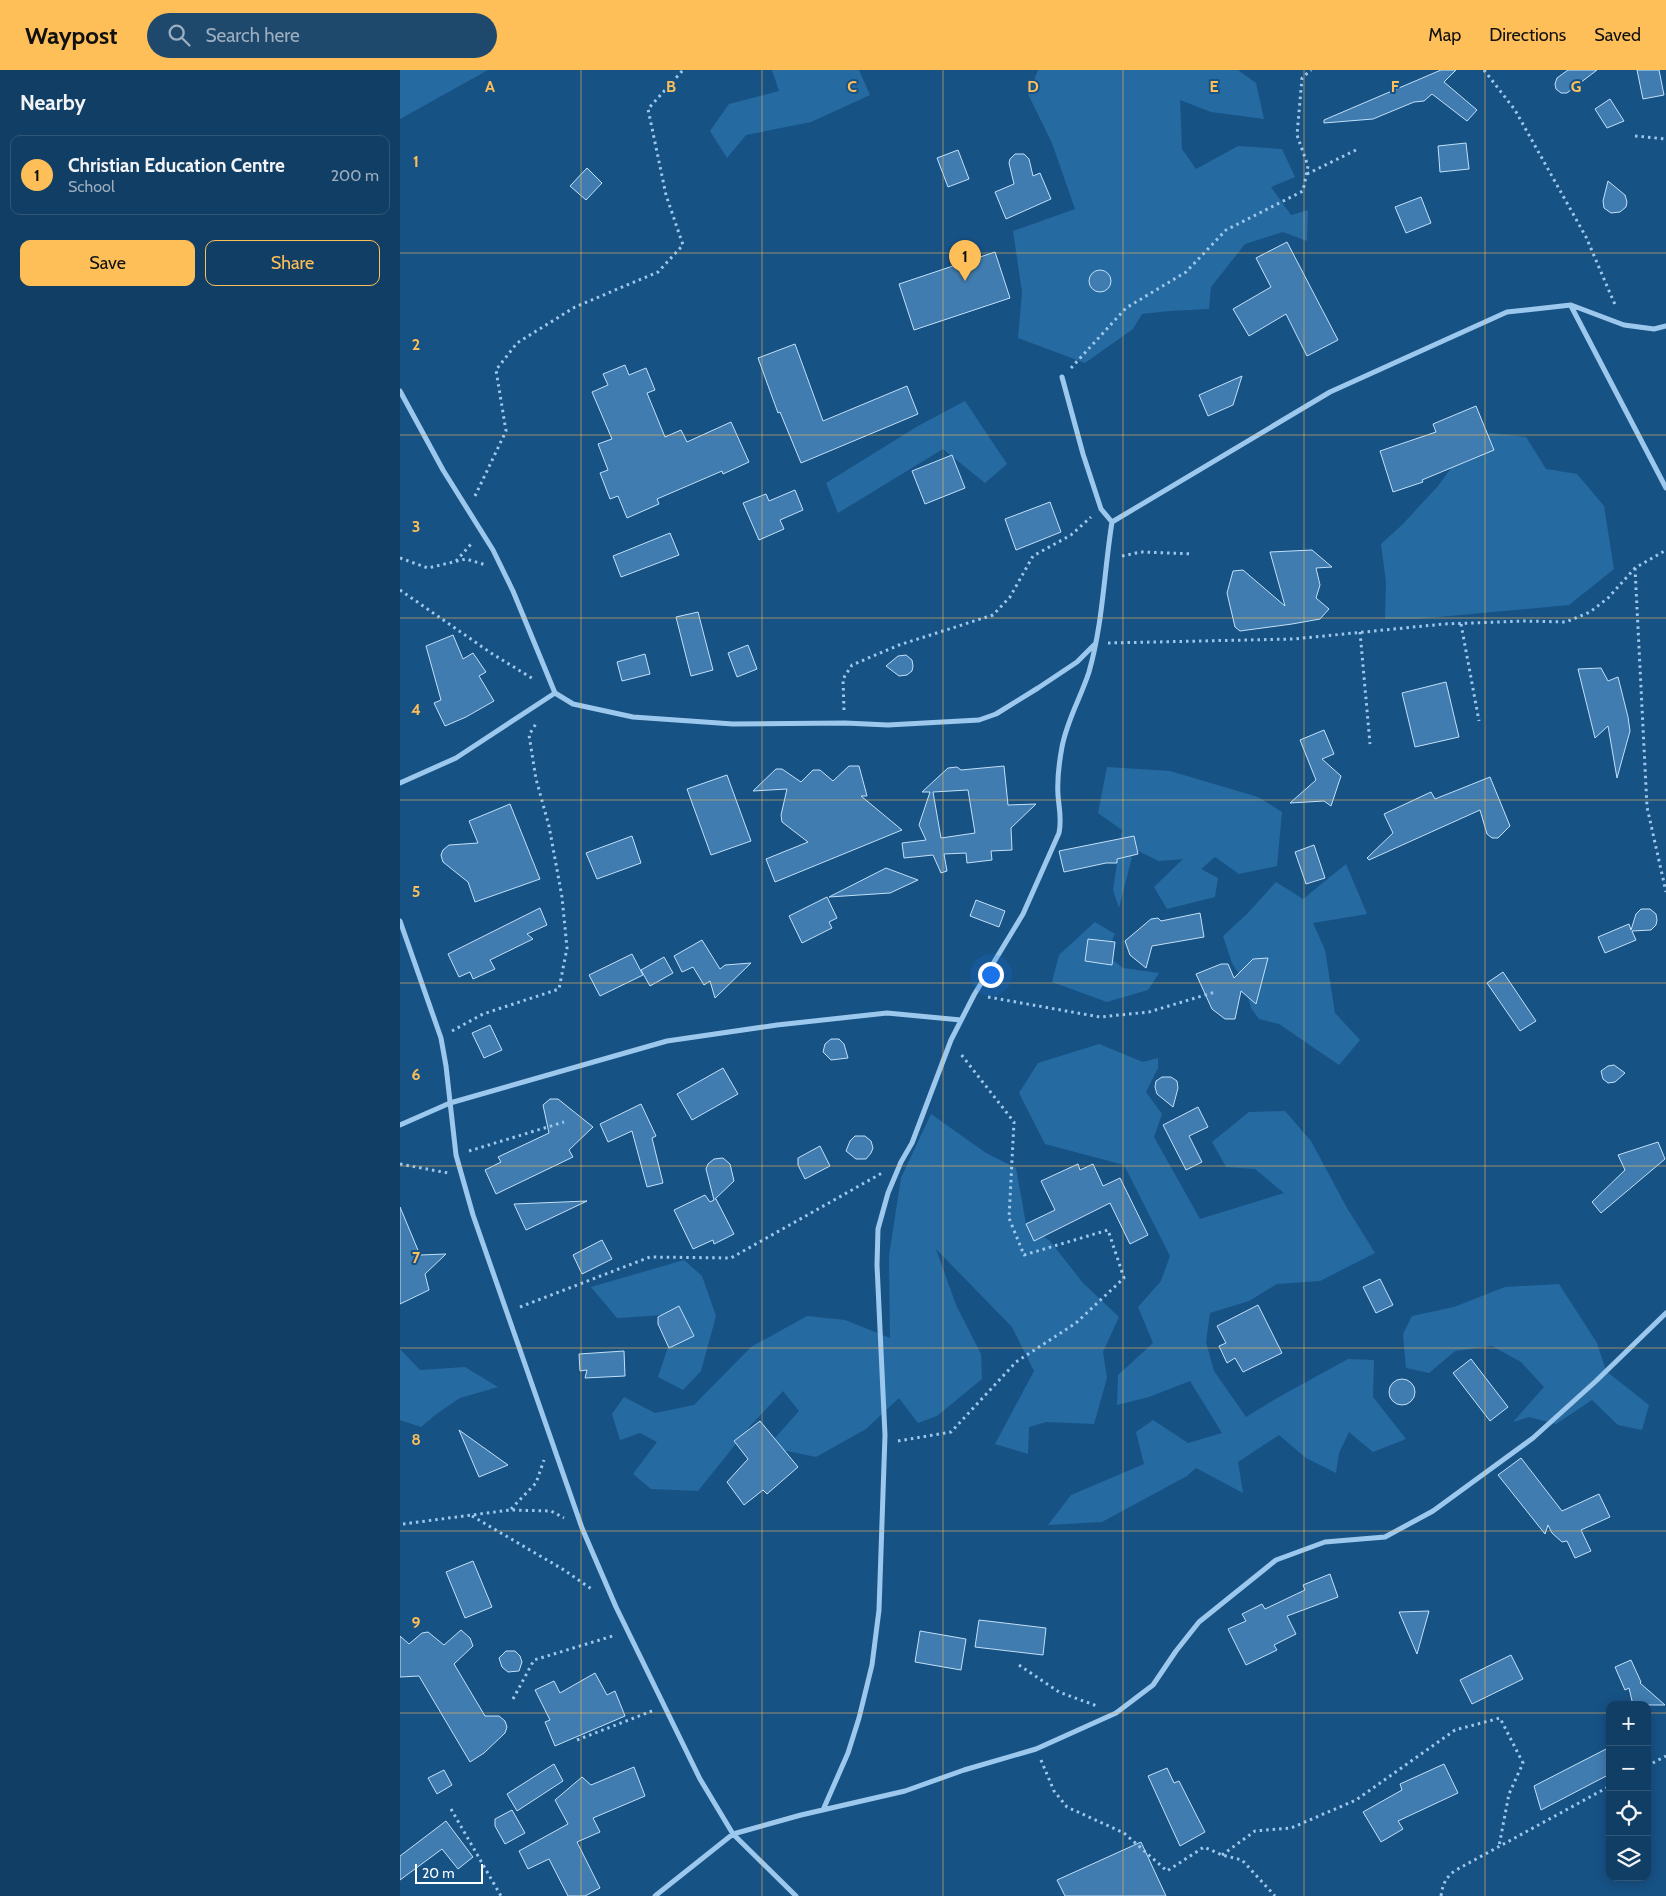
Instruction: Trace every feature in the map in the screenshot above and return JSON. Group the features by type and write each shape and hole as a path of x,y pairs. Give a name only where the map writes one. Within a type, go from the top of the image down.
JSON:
{"street":[{"path":"1571,305 1666,488"},
{"path":"1112,522 1330,392 1507,312 1571,305 1624,325 1654,329 1666,326"},
{"path":"823,1810 848,1752 859,1718 872,1664 879,1610 885,1443 877,1265 878,1229 888,1193 901,1162 912,1143 951,1040 974,995 1023,914 1059,833 1062,822 1059,807 1058,770 1063,743 1067,724 1088,672 1104,595 1106,558 1112,522 1102,509 1083,454 1062,377"},
{"path":"400,391 443,470 493,550 513,591 555,693 573,704 633,717 733,724 897,724 979,720 996,714 1077,662 1095,644"},
{"path":"400,783 456,758 555,693"},
{"path":"400,921 441,1038 456,1155 473,1215 582,1528 627,1631 700,1779 733,1834 796,1896"},
{"path":"400,1125 450,1103 667,1041 777,1025 887,1013 961,1020"},
{"path":"655,1896 733,1834 823,1810 905,1792 964,1770 1036,1749 1116,1713 1153,1685 1199,1622 1276,1560 1325,1542 1385,1537 1433,1511 1532,1438 1596,1381 1666,1313"}],"path":[{"path":"468,510 506,431 496,370 517,343 575,307 658,272 683,245 666,195 648,109 683,70"},
{"path":"1062,377 1126,308 1186,272 1226,230 1303,191 1308,166 1297,136 1302,78 1311,70"},
{"path":"1484,70 1514,110 1586,237 1624,325"},
{"path":"1635,136 1666,139"},
{"path":"1306,174 1358,149"},
{"path":"845,723 843,679 852,665 899,645 993,615 1010,597 1033,556 1070,535 1102,509"},
{"path":"456,561 475,539 480,530"},
{"path":"1095,644 1294,639 1461,624 1524,621 1566,622 1596,608 1608,598 1635,568 1666,550"},
{"path":"1106,558 1141,552 1193,554"},
{"path":"400,558 428,568 466,559 488,566"},
{"path":"1635,568 1647,807 1666,892"},
{"path":"400,590 491,653 555,693"},
{"path":"1461,624 1479,721"},
{"path":"1360,632 1370,744"},
{"path":"441,1038 483,1014 559,989 567,948 562,897 549,826 536,779 529,735 540,718"},
{"path":"974,995 1100,1017 1149,1012 1215,992"},
{"path":"885,1443 950,1432 1016,1362 1076,1323 1124,1278 1108,1230 1024,1254 1009,1218 1014,1122 951,1040"},
{"path":"456,1155 564,1122"},
{"path":"508,1312 650,1257 731,1258 901,1162"},
{"path":"400,1164 451,1174 462,1173"},
{"path":"510,1510 536,1483 551,1440"},
{"path":"403,1524 510,1510 551,1511 582,1528"},
{"path":"472,1516 564,1570 594,1591"},
{"path":"513,1699 534,1660 627,1631"},
{"path":"1019,1665 1059,1692 1116,1713"},
{"path":"577,1740 664,1706"},
{"path":"1222,1855 1255,1831 1291,1828 1356,1800 1455,1730 1500,1718 1523,1763 1509,1794 1499,1846"},
{"path":"1036,1749 1054,1791 1067,1807 1124,1833 1167,1871 1204,1847 1222,1855 1242,1860 1275,1896"},
{"path":"1651,1764 1666,1756"},
{"path":"1441,1896 1443,1884 1447,1876 1606,1788"},
{"path":"451,1808 502,1896"}],"shaded area":[{"path":"400,70 488,70 400,119"},
{"path":"772,70 859,70 870,95 811,122 746,135 727,158 710,131 729,104 779,91"},
{"path":"1038,70 1238,70 1256,83 1264,119 1211,112 1180,100 1182,149 1196,169 1238,146 1282,149 1295,177 1271,187 1291,215 1308,210 1307,241 1283,232 1245,244 1211,287 1209,309 1142,314 1133,329 1085,363 1018,338 1022,292 1013,231 1075,209 1052,143 1028,94"},
{"path":"965,401 1007,464 985,483 943,449 838,513 826,483 918,426"},
{"path":"1490,433 1526,437 1546,469 1577,474 1604,506 1614,569 1569,605 1417,619 1385,619 1386,582 1381,544 1402,525 1438,486 1465,449"},
{"path":"1107,767 1170,771 1258,797 1282,812 1277,866 1239,874 1215,857 1201,869 1218,878 1215,897 1167,909 1154,887 1183,859 1159,861 1134,849 1119,908 1113,890 1122,830 1098,813"},
{"path":"1346,864 1367,914 1313,923 1325,950 1335,1013 1360,1040 1339,1065 1279,1024 1259,1019 1251,1008 1244,983 1232,963 1223,936 1247,914 1276,882 1303,899"},
{"path":"1095,922 1115,934 1105,954 1123,968 1159,973 1148,990 1107,1002 1052,982 1059,955"},
{"path":"1099,1044 1143,1062 1158,1058 1158,1068 1146,1092 1162,1114 1154,1137 1200,1219 1284,1193 1255,1169 1226,1167 1212,1142 1249,1112 1285,1111 1311,1141 1347,1208 1375,1253 1320,1281 1277,1284 1249,1301 1210,1313 1206,1342 1214,1371 1246,1417 1348,1359 1374,1360 1373,1397 1406,1439 1373,1452 1349,1432 1339,1453 1336,1473 1306,1458 1279,1435 1238,1462 1243,1493 1196,1468 1187,1476 1102,1522 1048,1525 1071,1495 1144,1464 1136,1432 1153,1420 1188,1443 1222,1433 1190,1381 1149,1397 1117,1405 1118,1375 1153,1343 1138,1307 1161,1281 1170,1256 1124,1165 1045,1144 1019,1093 1038,1063"},
{"path":"931,1114 986,1153 1016,1168 1026,1224 1050,1241 1083,1283 1119,1317 1103,1352 1107,1378 1094,1424 1046,1422 1029,1427 1028,1454 995,1444 1034,1371 1012,1327 936,1249 956,1305 981,1354 982,1379 937,1416 918,1423 899,1398 866,1429 816,1457 767,1447 799,1411 783,1391 751,1425 698,1491 651,1489 633,1474 657,1442 640,1433 620,1440 612,1414 624,1397 655,1413 694,1405 751,1347 807,1316 845,1320 890,1338 889,1256 901,1178"},
{"path":"684,1260 702,1276 716,1316 701,1371 683,1390 658,1377 679,1314 617,1318 591,1287"},
{"path":"1559,1284 1597,1343 1606,1371 1649,1405 1642,1430 1618,1425 1592,1400 1556,1424 1529,1417 1513,1422 1544,1387 1521,1362 1492,1346 1455,1351 1429,1373 1406,1368 1403,1334 1412,1316 1454,1307 1505,1287"},
{"path":"400,1349 420,1370 465,1367 498,1387 460,1398 421,1427 400,1420"}],"building":[{"path":"1441,70 1456,70 1444,82 1477,110 1467,121 1432,94 1424,101 1414,102 1373,119 1324,123 1324,120"},
{"path":"1568,70 1597,70 1567,93 1561,93 1556,89 1555,84 1557,78"},
{"path":"1637,70 1659,70 1664,95 1643,99"},
{"path":"1610,99 1624,121 1607,128 1595,109"},
{"path":"1466,143 1469,169 1440,172 1438,146"},
{"path":"958,150 969,179 948,187 937,158"},
{"path":"1015,154 1024,154 1029,159 1033,176 1040,173 1051,199 1006,219 995,192 1014,184 1009,163"},
{"path":"587,168 602,183 586,200 570,186"},
{"path":"1608,181 1625,195 1626,207 1620,212 1611,213 1604,208 1603,201"},
{"path":"1421,197 1431,223 1406,233 1395,207"},
{"path":"1287,242 1338,340 1307,356 1286,314 1249,336 1233,309 1271,287 1256,258"},
{"path":"995,252 1010,298 914,330 899,284"},
{"path":"1100,270 1108,273 1111,281 1108,289 1100,292 1092,289 1089,281 1092,273"},
{"path":"795,344 823,421 907,386 918,414 801,463 780,412 778,413 758,358"},
{"path":"625,365 629,375 646,368 655,390 647,393 665,437 681,430 687,442 731,422 749,462 723,474 722,471 657,499 659,504 627,518 618,496 610,499 600,473 608,470 598,444 612,439 592,392 608,385 603,374"},
{"path":"1242,376 1233,405 1208,416 1199,395"},
{"path":"1476,406 1494,450 1422,480 1423,482 1393,492 1380,451 1436,432 1433,424"},
{"path":"952,455 965,488 925,504 912,471"},
{"path":"795,490 803,510 780,520 784,529 759,540 743,503 766,494 769,501"},
{"path":"1050,502 1061,532 1016,550 1005,519"},
{"path":"670,533 679,555 621,577 613,556"},
{"path":"1312,550 1332,567 1316,568 1320,585 1316,598 1329,609 1320,619 1240,631 1235,627 1227,593 1233,571 1243,570 1285,606 1270,552"},
{"path":"698,612 713,670 691,676 676,617"},
{"path":"453,635 463,659 473,653 486,672 479,676 494,701 466,717 445,726 434,703 441,700 426,646"},
{"path":"748,645 757,669 737,677 728,653"},
{"path":"645,654 650,674 622,681 617,662"},
{"path":"906,655 912,660 913,666 912,671 907,675 899,676 886,666 898,656"},
{"path":"1601,668 1608,681 1618,677 1628,717 1630,731 1617,778 1608,726 1595,738 1578,669"},
{"path":"1446,682 1459,737 1415,747 1402,693"},
{"path":"1324,730 1334,754 1322,759 1341,776 1331,806 1324,801 1290,803 1316,780 1300,740"},
{"path":"849,766 859,766 867,796 861,796 902,830 775,882 766,859 808,842 782,822 781,815 787,789 753,791 776,769 782,769 801,782 813,770 820,770 833,781"},
{"path":"1004,766 1008,805 1036,804 1011,828 1012,850 991,851 992,860 967,863 966,853 944,854 947,871 941,873 933,855 904,858 902,843 926,840 919,825 930,792 922,792 948,768 957,767 961,770","holes":["968,790 975,833 941,838 933,792"]},
{"path":"727,775 751,841 711,855 687,789"},
{"path":"1490,777 1510,826 1498,838 1492,838 1487,834 1480,810 1369,860 1367,858 1393,833 1384,814 1431,792 1435,799"},
{"path":"510,804 540,879 475,902 468,882 443,862 441,855 443,850 449,845 478,843 469,821"},
{"path":"632,836 641,863 597,879 586,853"},
{"path":"1134,836 1138,854 1117,859 1117,863 1106,863 1064,872 1059,851"},
{"path":"1314,845 1325,878 1306,884 1295,852"},
{"path":"886,868 918,880 890,893 829,897"},
{"path":"827,897 837,918 829,922 832,928 802,943 789,916"},
{"path":"976,900 1005,911 999,927 970,916"},
{"path":"540,908 547,925 527,934 533,939 490,960 495,969 473,979 470,972 459,977 448,954"},
{"path":"1641,909 1650,909 1656,914 1656,925 1651,930 1632,931 1636,940 1605,953 1598,937 1629,924 1631,930 1636,914"},
{"path":"1200,913 1204,937 1152,946 1146,968 1130,955 1125,941 1151,919 1158,918 1161,921"},
{"path":"1088,939 1115,942 1112,965 1085,961"},
{"path":"702,940 720,969 725,965 751,963 715,998 710,981 704,985 693,967 682,972 674,956"},
{"path":"632,954 643,975 600,996 589,975"},
{"path":"664,957 673,973 650,986 641,970"},
{"path":"1268,958 1256,1004 1241,991 1235,1019 1225,1019 1212,1009 1196,974 1221,964 1228,964 1234,978 1253,959"},
{"path":"1503,972 1536,1021 1520,1031 1487,983"},
{"path":"490,1025 502,1050 484,1058 472,1033"},
{"path":"831,1039 839,1039 844,1044 848,1058 831,1060 823,1052 825,1044"},
{"path":"1614,1065 1625,1073 1615,1082 1608,1083 1603,1079 1601,1071 1608,1066"},
{"path":"723,1068 738,1094 692,1120 677,1094"},
{"path":"1162,1077 1171,1077 1177,1081 1178,1088 1173,1107 1157,1094 1156,1081"},
{"path":"550,1099 558,1099 593,1127 569,1150 573,1157 496,1194 485,1170 501,1162 498,1157 549,1133 543,1105"},
{"path":"641,1104 656,1136 652,1138 663,1183 647,1187 632,1131 608,1142 600,1124"},
{"path":"1198,1107 1208,1127 1189,1136 1202,1162 1186,1170 1163,1125"},
{"path":"855,1136 865,1136 871,1141 873,1148 866,1159 856,1159 846,1151 850,1141"},
{"path":"1658,1142 1665,1159 1601,1213 1592,1202 1625,1170 1618,1155"},
{"path":"820,1146 830,1166 805,1179 798,1165 798,1158"},
{"path":"723,1158 730,1164 734,1181 715,1199 734,1234 714,1244 713,1240 693,1249 674,1210 705,1195 710,1202 714,1200 706,1169 708,1164 714,1159"},
{"path":"1078,1164 1080,1170 1093,1164 1103,1186 1120,1178 1148,1235 1130,1244 1110,1203 1034,1241 1026,1224 1055,1210 1041,1181"},
{"path":"587,1201 526,1230 514,1204"},
{"path":"400,1207 420,1255 446,1254 425,1274 429,1290 400,1304"},
{"path":"602,1240 612,1259 582,1274 573,1255"},
{"path":"1380,1279 1393,1305 1376,1313 1363,1287"},
{"path":"1258,1305 1282,1353 1243,1372 1235,1358 1227,1363 1219,1346 1226,1343 1217,1326"},
{"path":"679,1306 694,1336 669,1348 658,1324 658,1317"},
{"path":"624,1351 625,1376 585,1378 587,1370 580,1371 579,1354"},
{"path":"1471,1359 1508,1407 1490,1421 1453,1373"},
{"path":"1402,1379 1411,1383 1415,1392 1411,1401 1402,1405 1393,1401 1389,1392 1393,1383"},
{"path":"760,1421 798,1467 767,1494 763,1490 744,1505 727,1482 748,1459 734,1441"},
{"path":"459,1430 508,1465 479,1477"},
{"path":"1521,1458 1562,1511 1599,1494 1610,1517 1581,1530 1591,1551 1575,1558 1567,1541 1562,1542 1552,1533 1548,1525 1545,1534 1498,1475"},
{"path":"473,1561 492,1607 465,1618 446,1572"},
{"path":"1330,1574 1338,1597 1287,1616 1296,1634 1274,1645 1277,1650 1246,1665 1228,1629 1246,1621 1242,1614 1262,1604 1265,1609 1305,1590 1303,1585"},
{"path":"1429,1611 1417,1654 1399,1612"},
{"path":"979,1620 1046,1628 1043,1655 975,1647"},
{"path":"461,1630 470,1638 473,1646 454,1664 485,1716 499,1716 505,1721 507,1727 505,1733 484,1753 470,1762 419,1676 400,1677 400,1636 409,1644 422,1633 428,1632 444,1645"},
{"path":"920,1631 966,1639 961,1670 915,1662"},
{"path":"506,1651 515,1651 520,1656 522,1662 519,1671 508,1672 502,1667 499,1658"},
{"path":"1511,1655 1523,1679 1472,1704 1460,1680"},
{"path":"1631,1660 1640,1683 1665,1705 1651,1705 1651,1701 1632,1701 1629,1688 1625,1690 1615,1667"},
{"path":"595,1673 607,1695 615,1691 625,1716 555,1746 545,1722 550,1720 535,1690 554,1681 560,1693"},
{"path":"1606,1749 1606,1776 1541,1810 1534,1786"},
{"path":"554,1764 563,1781 517,1811 507,1794"},
{"path":"1444,1764 1458,1793 1398,1821 1403,1829 1381,1842 1363,1812 1402,1790 1400,1784"},
{"path":"634,1767 645,1796 593,1818 600,1832 577,1842 600,1888 585,1896 568,1896 549,1859 528,1869 519,1851 568,1824 555,1800 582,1777 591,1785"},
{"path":"1167,1768 1174,1783 1179,1781 1205,1832 1180,1846 1148,1776"},
{"path":"444,1770 452,1785 437,1794 428,1778"},
{"path":"512,1810 525,1833 505,1844 495,1826 495,1819"},
{"path":"446,1821 473,1857 458,1869 442,1849 400,1880 400,1856"},
{"path":"1141,1842 1166,1896 1065,1896 1057,1880"}],"place":[{"name":"Christian Education Centre","path":"965,281"}]}
